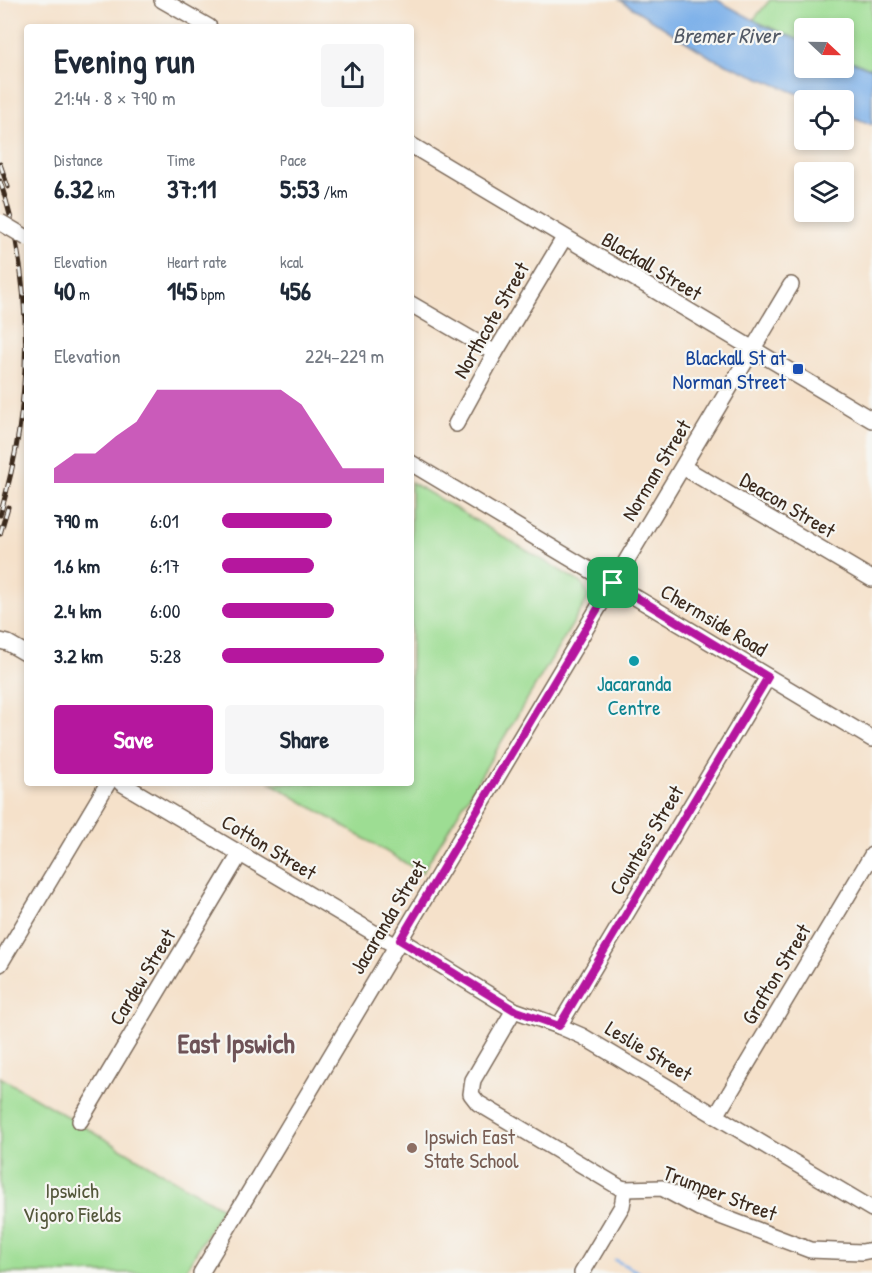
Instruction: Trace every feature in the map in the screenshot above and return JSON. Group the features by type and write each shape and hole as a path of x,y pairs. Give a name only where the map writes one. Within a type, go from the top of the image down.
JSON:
{"street":[{"path":"162,0 204,24"},
{"name":"Blackall Street","path":"414,147 872,420"},
{"path":"0,222 24,236"},
{"name":"Northcote Street","path":"456,424 495,353 564,238"},
{"name":"Norman Street","path":"613,583 791,285"},
{"path":"414,306 495,353"},
{"name":"Chermside Road","path":"414,465 872,739"},
{"name":"Deacon Street","path":"683,467 872,579"},
{"name":"Jacaranda Street","path":"201,1273 613,583"},
{"path":"0,641 24,652"},
{"name":"Countess Street","path":"559,1026 768,677"},
{"path":"0,964 106,786"},
{"name":"Cotton Street","path":"127,786 240,854 398,943"},
{"name":"Cardew Street","path":"80,1121 240,854"},
{"name":"Grafton Street","path":"716,1116 872,855"},
{"name":"Leslie Street","path":"398,943 514,1010 582,1036 872,1209"},
{"path":"514,1010 473,1080 471,1094 477,1103 625,1189 622,1206 582,1273"},
{"name":"Trumper Street","path":"625,1189 662,1188 699,1208 810,1250 862,1252 872,1250"}],"green space":[{"path":"770,0 872,0 872,69 854,62 854,18 794,18 794,38 753,20"},
{"path":"414,484 583,584 589,597 422,873 276,786 414,786"},
{"name":"Ipswich Vigoro Fields","path":"0,1077 222,1208 184,1273 0,1273"}],"water":[{"name":"Bremer River","path":"620,0 717,0 763,25 794,38 794,78 854,78 854,62 872,69 872,125 854,118 854,90 794,90 794,92 712,58"}],"waterway":[{"path":"615,1260 640,1273"}],"railway":[{"path":"0,164 8,187"},
{"path":"0,181 12,222 20,263 24,305"},
{"path":"0,515 19,433 24,391"},
{"path":"0,534 8,507"}],"place":[{"name":"Blackall St at Norman Street","path":"798,369"},
{"name":"Jacaranda Centre","path":"634,661"},
{"name":"Ipswich East State School","path":"412,1148"}],"district":[{"name":"East Ipswich","path":"236,1043"}],"route":[{"path":"613,583 768,677 559,1026 514,1010 400,940 613,583"}]}
